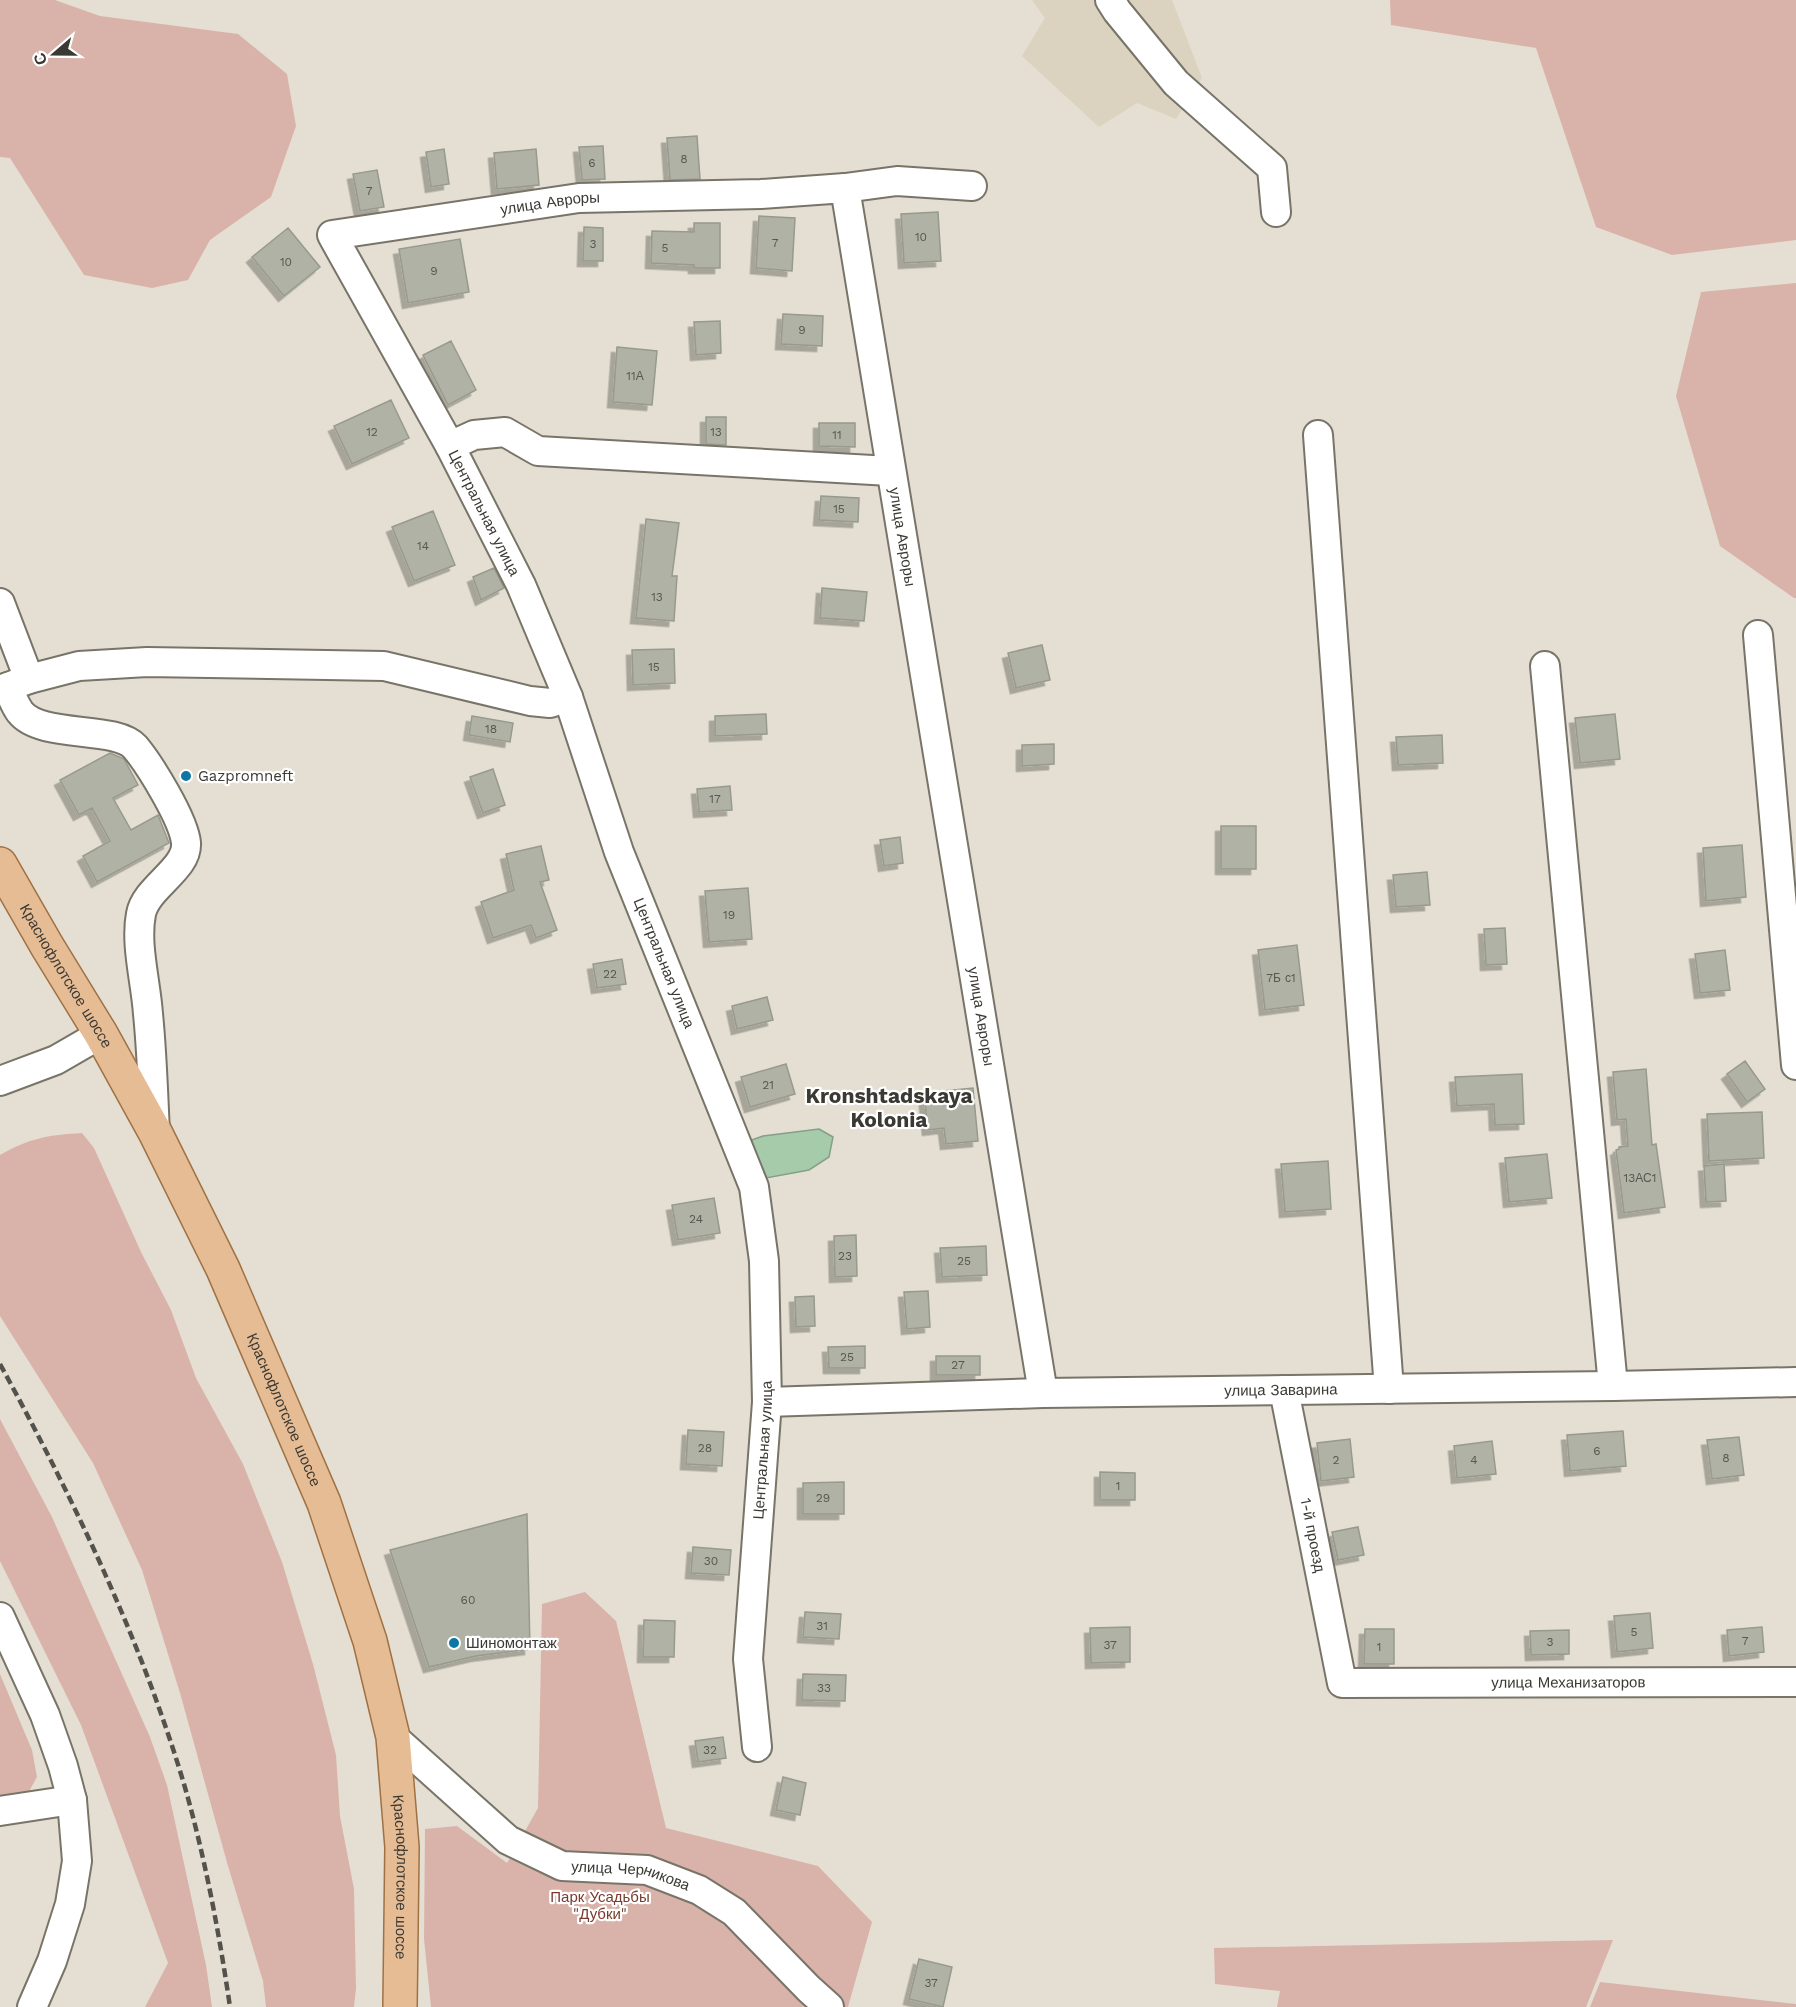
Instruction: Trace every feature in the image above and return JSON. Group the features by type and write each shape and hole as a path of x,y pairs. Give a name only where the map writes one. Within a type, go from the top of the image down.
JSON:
{"main road":[{"name":"Краснофлотское шоссе","path":"0,864 101,1034 155,1132 223,1269 324,1503 370,1641 393,1737 402,1847 400,2007"}],"street":[{"path":"1110,0 1176,83 1272,168 1276,212"},
{"path":"845,188 897,181 972,186"},
{"name":"улица Авроры","path":"332,235 579,198 761,194 845,188 1043,1393"},
{"name":"Центральная улица","path":"332,235 450,446 521,585 568,697 619,852 754,1187 764,1261 767,1402 747,1659 757,1747"},
{"path":"450,446 474,435 505,432 538,451 890,471"},
{"path":"1318,435 1389,1389"},
{"path":"0,603 12,686 21,713 40,725 130,742 145,759 184,829 187,846 180,863 153,892 141,912 140,937 149,1015 155,1132"},
{"path":"1758,635 1796,1065"},
{"path":"12,686 80,666 147,662 384,666 530,701 550,703 568,697"},
{"path":"1545,666 1613,1386"},
{"path":"0,1081 56,1060 101,1034"},
{"name":"улица Заварина","path":"767,1402 1043,1393 1796,1382"},
{"name":"1-й проезд","path":"1284,1390 1342,1683"},
{"path":"0,1617 45,1715 72,1800 77,1861 70,1904 52,1961 32,2007"},
{"name":"улица Механизаторов","path":"1342,1683 1796,1682"},
{"name":"улица Черникова","path":"393,1737 508,1840 562,1866 647,1870 699,1890 734,1912 829,2007"},
{"path":"0,1811 72,1800"}],"shaded area":[{"path":"1032,0 1172,0 1202,78 1176,119 1137,103 1099,127 1022,56 1045,18"},
{"path":"819,1129 833,1137 829,1157 809,1170 766,1178 749,1141 763,1136"}],"green space":[{"path":"0,0 55,0 100,16 238,34 287,74 296,126 271,197 210,240 188,280 152,288 84,275 10,158 0,157"},
{"path":"1390,0 1796,0 1796,240 1672,255 1596,227 1536,48 1391,25"},
{"path":"1796,283 1796,598 1794,598 1720,546 1676,396 1701,292"},
{"path":"82,1133 94,1148 141,1252 171,1310 196,1378 243,1464 282,1562 313,1664 336,1755 340,1816 354,1889 356,1988 354,2007 266,2007 263,1981 142,1570 93,1463 0,1316 0,1155 40,1138"},
{"path":"0,1419 52,1517 150,1737 167,1785 206,1965 212,2007 145,2007 168,1963 81,1725 0,1561"},
{"name":"Парк Усадьбы \"Дубки\"","path":"585,1592 616,1621 666,1828 818,1866 872,1922 848,2007 431,2007 424,1939 425,1829 457,1826 507,1863 538,1808 542,1604"},
{"path":"0,1674 32,1750 37,1777 22,1804 0,1812"},
{"path":"1613,1940 1586,2007 1277,2007 1280,1991 1215,1984 1214,1948"},
{"path":"1600,1982 1796,2004 1796,2007 1590,2007"}],"building":[{"path":"697,136 700,179 670,180 667,138"},
{"path":"603,146 605,179 582,180 579,147"},
{"path":"444,149 449,184 431,187 426,152"},
{"path":"536,149 539,185 497,189 494,153"},
{"path":"377,170 384,207 360,211 353,174"},
{"path":"938,212 941,261 904,263 901,214"},
{"path":"759,216 795,218 792,271 756,268"},
{"path":"694,223 720,223 720,268 694,268 694,265 651,263 652,231 694,232"},
{"path":"584,227 603,228 603,261 583,261"},
{"path":"288,228 320,267 284,296 252,257"},
{"path":"460,239 469,292 408,303 399,249"},
{"path":"783,314 823,316 822,346 781,344"},
{"path":"720,321 721,353 696,355 694,322"},
{"path":"451,341 476,390 448,405 423,355"},
{"path":"617,347 657,351 652,405 613,402"},
{"path":"391,400 409,438 352,464 334,426"},
{"path":"706,417 726,417 726,445 706,444"},
{"path":"819,423 855,423 855,447 819,446"},
{"path":"821,496 859,498 858,522 819,520"},
{"path":"433,511 455,565 414,581 392,527"},
{"path":"646,519 679,523 672,576 677,576 674,621 636,618"},
{"path":"494,568 504,588 481,600 473,577"},
{"path":"822,588 867,592 864,621 820,618"},
{"path":"1042,645 1050,680 1016,688 1008,653"},
{"path":"674,649 675,683 633,685 632,650"},
{"path":"766,714 767,734 715,736 715,716"},
{"path":"1615,714 1620,759 1580,763 1575,718"},
{"path":"472,716 513,723 510,742 469,735"},
{"path":"1442,735 1443,763 1398,765 1396,737"},
{"path":"1054,744 1054,764 1022,766 1022,745"},
{"path":"110,753 124,759 138,785 113,798 131,830 158,815 169,843 97,882 83,856 110,841 92,808 79,815 60,780"},
{"path":"493,769 505,805 483,813 470,777"},
{"path":"730,786 732,810 699,812 697,789"},
{"path":"1221,826 1256,826 1256,869 1221,869"},
{"path":"900,837 903,863 884,866 880,840"},
{"path":"1742,845 1746,897 1706,901 1703,848"},
{"path":"541,846 549,880 540,882 557,930 536,938 531,925 493,938 481,902 514,890 506,854"},
{"path":"1427,872 1430,905 1396,907 1393,875"},
{"path":"748,888 752,939 709,942 705,891"},
{"path":"1505,928 1507,964 1486,965 1484,929"},
{"path":"1297,945 1304,1005 1265,1010 1258,950"},
{"path":"1725,950 1730,990 1700,993 1695,954"},
{"path":"622,959 626,984 597,988 593,964"},
{"path":"767,997 773,1020 737,1029 732,1006"},
{"path":"1745,1061 1765,1089 1747,1102 1727,1074"},
{"path":"786,1064 795,1094 750,1107 741,1077"},
{"path":"1646,1069 1652,1145 1656,1144 1665,1207 1624,1213 1616,1150 1619,1147 1628,1146 1626,1119 1617,1120 1613,1072"},
{"path":"1522,1074 1524,1124 1495,1125 1494,1104 1457,1106 1455,1077"},
{"path":"973,1088 978,1141 946,1144 944,1128 928,1130 924,1093"},
{"path":"1762,1112 1764,1158 1709,1161 1707,1114"},
{"path":"1547,1154 1552,1198 1509,1202 1505,1158"},
{"path":"1328,1161 1331,1209 1285,1212 1281,1164"},
{"path":"1724,1164 1726,1201 1706,1202 1704,1166"},
{"path":"714,1198 720,1233 678,1240 672,1205"},
{"path":"856,1235 857,1276 835,1277 834,1236"},
{"path":"986,1246 987,1275 942,1277 940,1248"},
{"path":"928,1291 930,1327 907,1329 904,1292"},
{"path":"814,1296 815,1326 796,1327 795,1297"},
{"path":"865,1346 865,1368 829,1368 828,1347"},
{"path":"936,1356 980,1356 980,1375 936,1375"},
{"path":"688,1430 724,1432 722,1466 686,1464"},
{"path":"1623,1431 1626,1466 1570,1471 1567,1435"},
{"path":"1739,1437 1744,1475 1712,1479 1707,1440"},
{"path":"1350,1439 1354,1477 1321,1481 1317,1443"},
{"path":"1492,1441 1496,1474 1457,1478 1454,1446"},
{"path":"1100,1472 1135,1473 1135,1500 1100,1500"},
{"path":"844,1482 844,1514 803,1514 803,1483"},
{"path":"527,1514 530,1649 476,1656 429,1667 390,1550"},
{"path":"1358,1527 1364,1555 1338,1560 1332,1532"},
{"path":"693,1547 731,1550 729,1575 691,1573"},
{"path":"805,1612 841,1614 839,1639 803,1637"},
{"path":"1650,1613 1653,1648 1617,1652 1614,1616"},
{"path":"644,1620 675,1621 674,1657 643,1657"},
{"path":"1130,1627 1130,1662 1091,1663 1090,1628"},
{"path":"1762,1627 1764,1652 1729,1656 1727,1630"},
{"path":"1365,1629 1394,1629 1394,1664 1364,1664"},
{"path":"1569,1630 1569,1654 1531,1655 1530,1631"},
{"path":"803,1674 846,1675 845,1701 802,1700"},
{"path":"723,1737 726,1758 698,1762 695,1741"},
{"path":"783,1777 806,1783 800,1815 776,1810"},
{"path":"919,1959 952,1967 943,2007 909,1999"}],"railway":[{"path":"0,1364 79,1517 147,1675 192,1811 216,1923 230,2007"}],"place":[{"name":"Gazpromneft","path":"186,776"},
{"name":"Шиномонтаж","path":"454,1643"}],"district":[{"name":"Kronshtadskaya Kolonia","path":"889,1108"}]}
